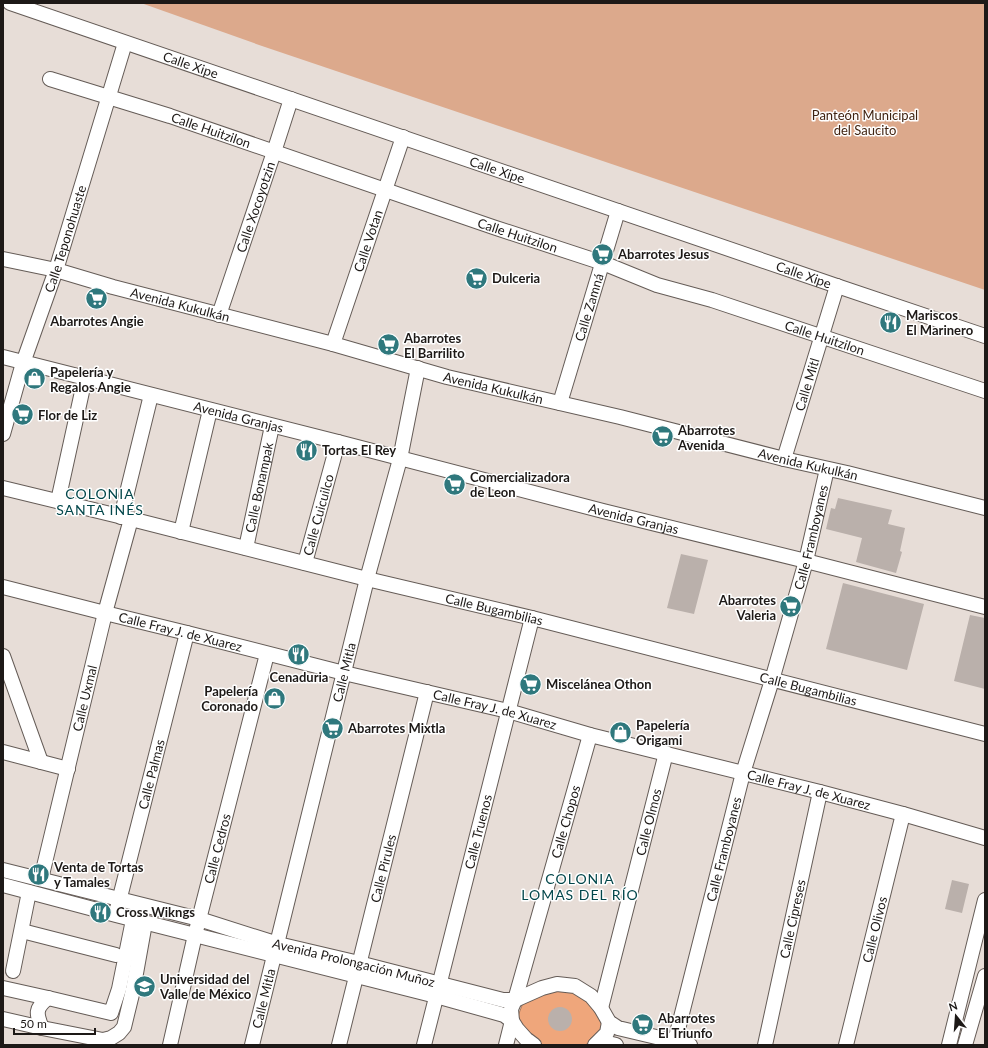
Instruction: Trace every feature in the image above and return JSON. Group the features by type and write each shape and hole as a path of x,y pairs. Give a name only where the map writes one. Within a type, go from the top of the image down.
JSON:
{"street":[{"name":"Calle Xipe","path":"5,7 125,43 985,336"},
{"name":"Calle Teponohuaste","path":"3,434 23,363 56,270 125,43"},
{"name":"Calle Huitzilon","path":"50,79 170,116 384,190 603,263 657,284 712,300 985,391"},
{"name":"Calle Xocoyotzin","path":"219,315 291,99"},
{"name":"Calle Votan","path":"333,344 403,137"},
{"name":"Calle Zamná","path":"560,403 618,211"},
{"name":"Avenida Kukulkán","path":"3,259 56,270 113,287 333,344 447,377 560,403 985,508"},
{"name":"Calle Mitl","path":"784,459 837,286"},
{"name":"Avenida Granjas","path":"3,358 985,607"},
{"name":"Calle Mitla","path":"252,1045 367,579 400,459 418,368"},
{"path":"58,501 85,378"},
{"name":"Calle Uxmal","path":"41,879 105,613 151,395"},
{"path":"182,532 210,410"},
{"name":"Calle Bonampak","path":"246,548 272,426"},
{"name":"Calle Cuicuilco","path":"305,563 338,442"},
{"name":"Calle Framboyanes","path":"675,1043 743,773 772,680 806,561 827,469"},
{"name":"Calle Bugambilias","path":"3,488 367,579 532,618 985,734"},
{"name":"Calle Fray J. de Xuarez","path":"3,586 267,654 508,711 590,735 820,792 985,838"},
{"name":"Calle Truenos","path":"424,1045 532,618"},
{"name":"Calle Palmas","path":"116,915 187,633"},
{"name":"Calle Cedros","path":"170,1045 195,935 267,654"},
{"path":"3,656 41,762"},
{"name":"Calle Pirules","path":"339,1045 427,692"},
{"name":"Calle Chopos","path":"512,1021 511,1010 590,735"},
{"path":"3,752 68,769"},
{"name":"Calle Olmos","path":"601,1008 666,753"},
{"name":"Calle Cipreses","path":"765,1045 820,792"},
{"name":"Calle Olivos","path":"846,1045 903,814"},
{"name":"Avenida Prolongación Muñoz","path":"3,870 199,919 276,949"},
{"name":"Avenida Prolongación Muñoz","path":"3,885 195,935 276,949 438,990 503,1000 515,1000 542,988 557,984 575,986 591,996 610,1022"},
{"path":"13,971 29,892"},
{"path":"949,1045 985,900"},
{"path":"111,1013 128,951 139,921"},
{"path":"22,931 128,951"},
{"path":"3,1019 103,1040 111,1038 119,1033 124,1027 133,990 128,951"},
{"path":"965,1045 985,976"},
{"path":"3,988 111,1013 124,1027"},
{"path":"119,988 133,990"},
{"name":"Avenida Prolongación Muñoz","path":"438,990 504,1015 512,1021 526,1039 534,1045"},
{"path":"42,1028 37,1012 41,1004 48,998"},
{"path":"506,1045 512,1021"},
{"path":"596,1045 607,1033 610,1022 618,1028 675,1043 690,1045"},
{"path":"596,1045 608,1043 616,1045"}],"green space":[{"name":"Panteón Municipal del Saucito","path":"141,3 985,3 985,290 262,46"}],"shaded area":[{"path":"554,990 572,991 587,999 602,1022 600,1034 594,1040 585,1045 543,1045 535,1040 519,1021 518,1016 523,1003"}],"building":[{"path":"838,498 892,510 888,524 905,528 900,551 902,552 896,573 856,562 862,538 826,529 831,508 835,509"},
{"path":"681,554 708,560 694,614 667,608"},
{"path":"843,583 924,604 907,670 826,649"},
{"path":"970,615 985,618 985,689 954,681"},
{"path":"952,880 969,884 962,913 945,909"},
{"path":"560,1007 569,1010 572,1019 569,1028 560,1031 551,1028 548,1019 551,1010"}],"place":[{"name":"Abarrotes Jesus","path":"603,254"},
{"name":"Dulceria","path":"476,278"},
{"name":"Abarrotes Angie","path":"97,299"},
{"name":"Mariscos El Marinero","path":"890,322"},
{"name":"Abarrotes El Barrilito","path":"389,345"},
{"name":"Papelería y Regalos Angie","path":"35,379"},
{"name":"Flor de Liz","path":"22,415"},
{"name":"Abarrotes Avenida","path":"663,437"},
{"name":"Tortas El Rey","path":"306,450"},
{"name":"Comercializadora de Leon","path":"455,484"},
{"name":"Abarrotes Valeria","path":"791,607"},
{"name":"Cenaduria","path":"299,655"},
{"name":"Miscelánea Othon","path":"531,684"},
{"name":"Papelería Coronado","path":"274,698"},
{"name":"Abarrotes Mixtla","path":"333,728"},
{"name":"Papelería Origami","path":"620,732"},
{"name":"Venta de Tortas y Tamales","path":"38,874"},
{"name":"Cross Wikngs","path":"101,912"},
{"name":"Universidad del Valle de México","path":"145,986"},
{"name":"Abarrotes El Triunfo","path":"642,1025"}],"district":[{"name":"COLONIA SANTA INÉS","path":"100,502"},
{"name":"COLONIA LOMAS DEL RÍO","path":"580,888"}]}
